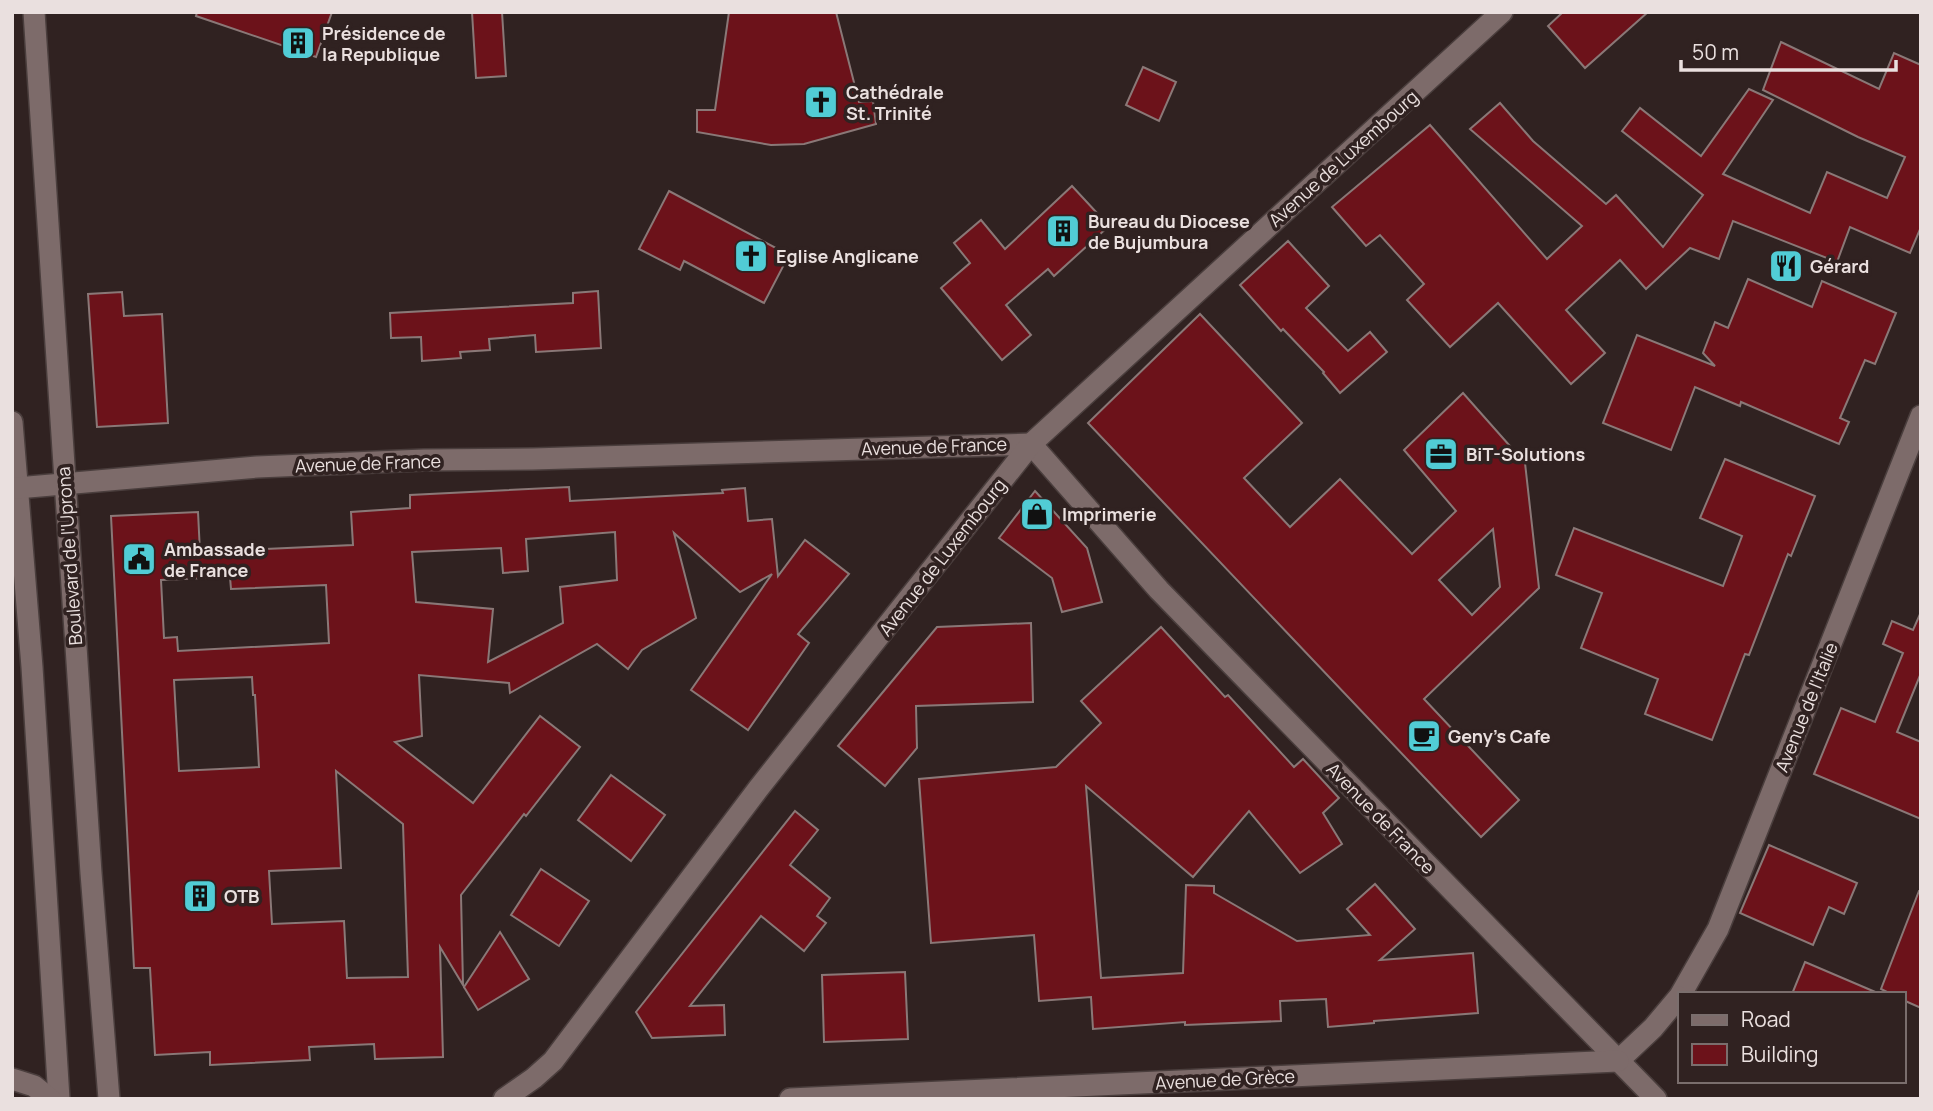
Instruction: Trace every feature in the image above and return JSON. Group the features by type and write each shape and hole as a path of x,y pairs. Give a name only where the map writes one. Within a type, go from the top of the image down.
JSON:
{"street":[{"name":"Boulevard de l'Uprona","path":"34,12 90,859 109,1099"},
{"name":"Avenue de Luxembourg","path":"504,1099 553,1061 758,789 1031,444 1502,12"},
{"name":"Avenue de l'Italie","path":"1682,992 1718,929 1921,416"},
{"path":"12,422 32,667 59,1099"},
{"name":"Avenue de France","path":"17,488 257,467 1031,444 1159,590 1656,1099"},
{"name":"Avenue de l'Italie","path":"1618,1061 1653,1028 1678,997"},
{"name":"Avenue de Grèce","path":"790,1099 1047,1093 1618,1061"},
{"path":"12,1079 34,1086 50,1099"}],"building":[{"name":"Présidence de la Republique","path":"197,12 332,12 316,57 196,16"},
{"path":"472,12 502,12 506,76 476,78"},
{"path":"729,12 836,12 859,102 873,101 876,124 804,144 771,145 697,132 697,110 715,110"},
{"path":"1563,12 1648,12 1585,68 1548,26"},
{"path":"1781,42 1879,89 1894,53 1921,65 1921,227 1910,253 1850,227 1837,262 1733,221 1719,259 1690,248 1646,289 1620,260 1566,310 1605,353 1571,384 1498,303 1450,347 1407,300 1424,284 1380,235 1366,246 1332,207 1430,125 1547,259 1582,226 1470,129 1500,103 1533,141 1606,204 1616,195 1663,247 1703,195 1622,131 1640,108 1701,156 1749,89 1773,100 1723,174 1810,213 1827,172 1887,198 1905,157 1763,90"},
{"path":"1143,67 1176,82 1159,121 1126,105"},
{"path":"1072,186 1109,226 1054,276 1048,269 1006,305 1031,335 1002,360 941,288 970,263 954,243 981,220 1005,249"},
{"path":"669,191 789,255 764,303 684,261 680,270 639,249"},
{"path":"1288,241 1329,286 1306,308 1348,351 1370,332 1387,352 1340,393 1324,372 1283,329 1281,331 1240,285"},
{"path":"1748,279 1812,307 1822,281 1896,313 1875,364 1865,360 1840,418 1849,422 1839,444 1741,402 1740,406 1695,387 1671,450 1603,423 1637,335 1715,366 1703,353 1715,322 1728,328"},
{"path":"598,291 601,348 536,352 535,335 489,339 490,350 460,352 461,358 422,361 421,337 391,338 390,313 573,303 573,293"},
{"path":"122,292 124,316 162,314 168,423 97,427 88,294"},
{"path":"1200,314 1302,423 1244,478 1290,527 1340,479 1412,554 1456,511 1404,450 1463,393 1525,463 1539,588 1424,699 1519,800 1481,837 1088,423","holes":["1493,529 1500,587 1472,615 1439,580"]},
{"path":"1725,459 1815,496 1791,556 1788,554 1749,655 1745,654 1712,740 1645,714 1658,679 1581,648 1602,593 1556,575 1574,528 1723,586 1742,536 1700,518"},
{"path":"569,487 570,501 723,493 722,490 745,488 748,521 772,519 778,576 805,540 849,574 798,634 809,643 748,730 691,690 772,574 740,592 674,533 696,618 642,650 628,669 597,644 510,693 509,683 419,675 422,736 395,742 473,803 540,716 580,747 461,895 463,985 440,947 443,1057 375,1059 374,1044 309,1047 310,1060 210,1065 210,1052 155,1055 150,968 134,968 111,516 198,512 200,552 353,545 351,512 410,508 410,495","holes":["615,532 617,580 560,587 563,623 488,662 493,609 416,602 412,552 501,548 503,573 528,571 526,539","230,577 231,589 326,585 329,643 178,651 177,637 164,638 161,580","252,677 259,767 179,771 174,680","336,771 403,824 408,977 347,978 344,921 272,924 269,871 341,868"]},
{"name":"Imprimerie","path":"1035,491 1087,548 1102,602 1062,612 1052,578 999,538"},
{"path":"1921,612 1921,673 1897,732 1921,742 1921,819 1814,774 1841,708 1875,722 1903,653 1883,644 1892,621 1913,630"},
{"path":"1031,623 1033,702 916,706 917,748 885,786 838,746 937,627"},
{"path":"1161,627 1294,767 1303,759 1339,798 1323,813 1342,844 1300,873 1249,811 1193,877 1086,786 1101,978 1183,973 1186,885 1214,886 1214,893 1297,941 1370,935 1347,909 1375,884 1415,929 1380,960 1473,953 1478,1013 1328,1027 1326,999 1280,1001 1281,1021 1185,1025 1185,1022 1093,1029 1091,997 1039,1001 1034,935 931,943 919,779 1056,767 1101,723 1081,701"},
{"path":"611,775 665,815 631,861 578,820"},
{"path":"795,811 818,830 790,865 830,898 817,916 826,923 804,951 761,916 690,1006 724,1005 725,1035 652,1038 636,1012"},
{"path":"1769,845 1857,883 1844,914 1829,907 1813,945 1740,913"},
{"path":"541,869 589,901 559,946 511,915"},
{"path":"1921,891 1921,1008 1905,1001 1905,992 1887,992 1881,989"},
{"path":"500,932 529,979 478,1010 464,987"},
{"path":"1805,962 1875,992 1793,992"},
{"path":"905,972 908,1039 824,1042 822,975"}],"place":[{"name":"Présidence de la Republique","path":"298,43"},
{"name":"Cathédrale St. Trinité","path":"821,102"},
{"name":"Bureau du Diocese de Bujumbura","path":"1063,231"},
{"name":"Eglise Anglicane","path":"751,256"},
{"name":"Gérard","path":"1786,266"},
{"name":"BiT-Solutions","path":"1441,454"},
{"name":"Imprimerie","path":"1037,514"},
{"name":"Ambassade de France","path":"139,559"},
{"name":"Geny's Cafe","path":"1424,736"},
{"name":"OTB","path":"200,896"}]}
